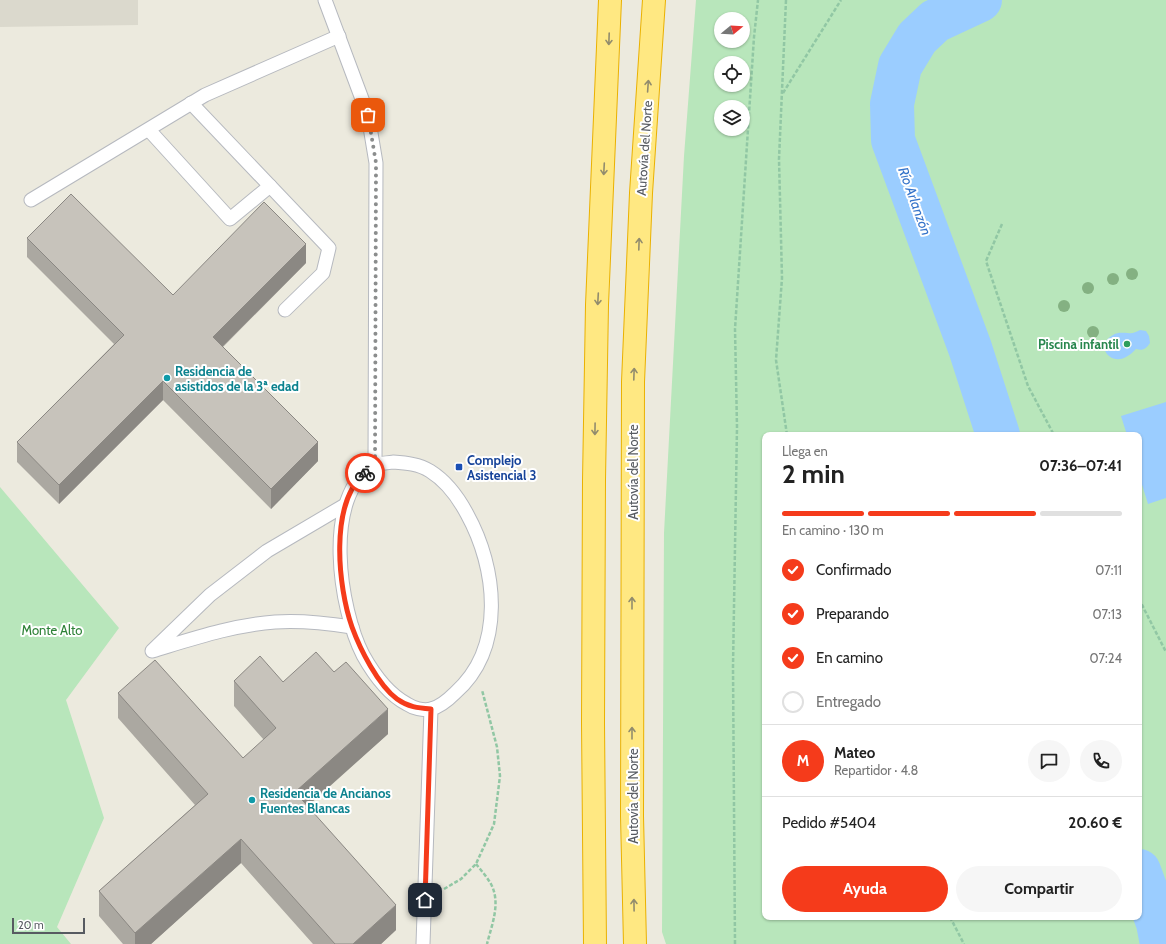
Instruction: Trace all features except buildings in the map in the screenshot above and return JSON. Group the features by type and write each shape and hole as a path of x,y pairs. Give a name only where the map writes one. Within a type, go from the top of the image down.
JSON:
{"highway":[{"path":"596,944 593,723 594,464 597,305 610,0"},
{"name":"Autovía del Norte","path":"634,944 632,816 633,382 641,193 654,0"}],"lane":[{"path":"325,0 368,115 376,163 375,465"},
{"path":"31,200 205,95 339,36"},
{"path":"191,103 329,248 323,273 285,310"},
{"path":"149,130 230,219 270,186"},
{"path":"393,462 413,463 430,470 447,485 462,505 476,528 486,557 491,584 491,614 486,643 475,668 462,687 447,700 431,709 414,708 397,698 380,681 363,655 352,627 344,599 340,540 345,505 360,478 375,465 393,462"},
{"path":"345,505 267,551 210,595 152,651 238,627 275,622 304,621 352,627"},
{"path":"423,944 431,709"}],"path":[{"path":"735,944 733,667 737,427 735,329 754,37 758,0"},
{"path":"786,0 779,159 782,278 776,360 787,432"},
{"path":"782,94 841,0"},
{"path":"1002,224 986,261 1028,386 1052,432"},
{"path":"1142,605 1166,652"},
{"path":"425,900 461,879 476,864 494,824 500,776 497,747 475,668"},
{"path":"476,864 491,884 496,899 494,918 487,944"},
{"path":"952,920 964,944"}],"shaded area":[{"path":"0,0 138,0 138,25 0,27"}],"green space":[{"path":"696,0 1166,0 1166,944 666,944 662,932 664,533 684,156"},
{"name":"Monte Alto","path":"0,487 119,628 66,700 104,818 57,927 71,944 0,944"}],"water":[{"name":"Piscina infantil","path":"1140,330 1146,331 1149,336 1150,343 1146,348 1142,350 1136,349 1120,359 1110,357 1106,353 1105,344 1107,339 1118,333 1132,333"},
{"path":"1166,402 1166,498 1148,504 1142,485 1142,432 1126,432 1121,416"}],"waterway":[{"name":"Río Arlanzón","path":"980,0 935,21 917,38 900,66 892,104 893,140 970,348 997,432"},
{"name":"Río Arlanzón","path":"1142,879 1158,923 1162,944"}],"way so far":[{"path":"365,473 375,465 376,163 368,115"}],"place":[{"name":"Piscina infantil","path":"1127,344"},
{"name":"Residencia de asistidos de la 3ª edad","path":"167,378"},
{"name":"Complejo Asistencial 3","path":"459,467"},
{"name":"Residencia de Ancianos Fuentes Blancas","path":"252,800"}],"route":[{"path":"365,473 351,492 345,505 340,540 344,599 352,627 363,655 380,681 397,698 414,708 431,709 425,900"}]}
